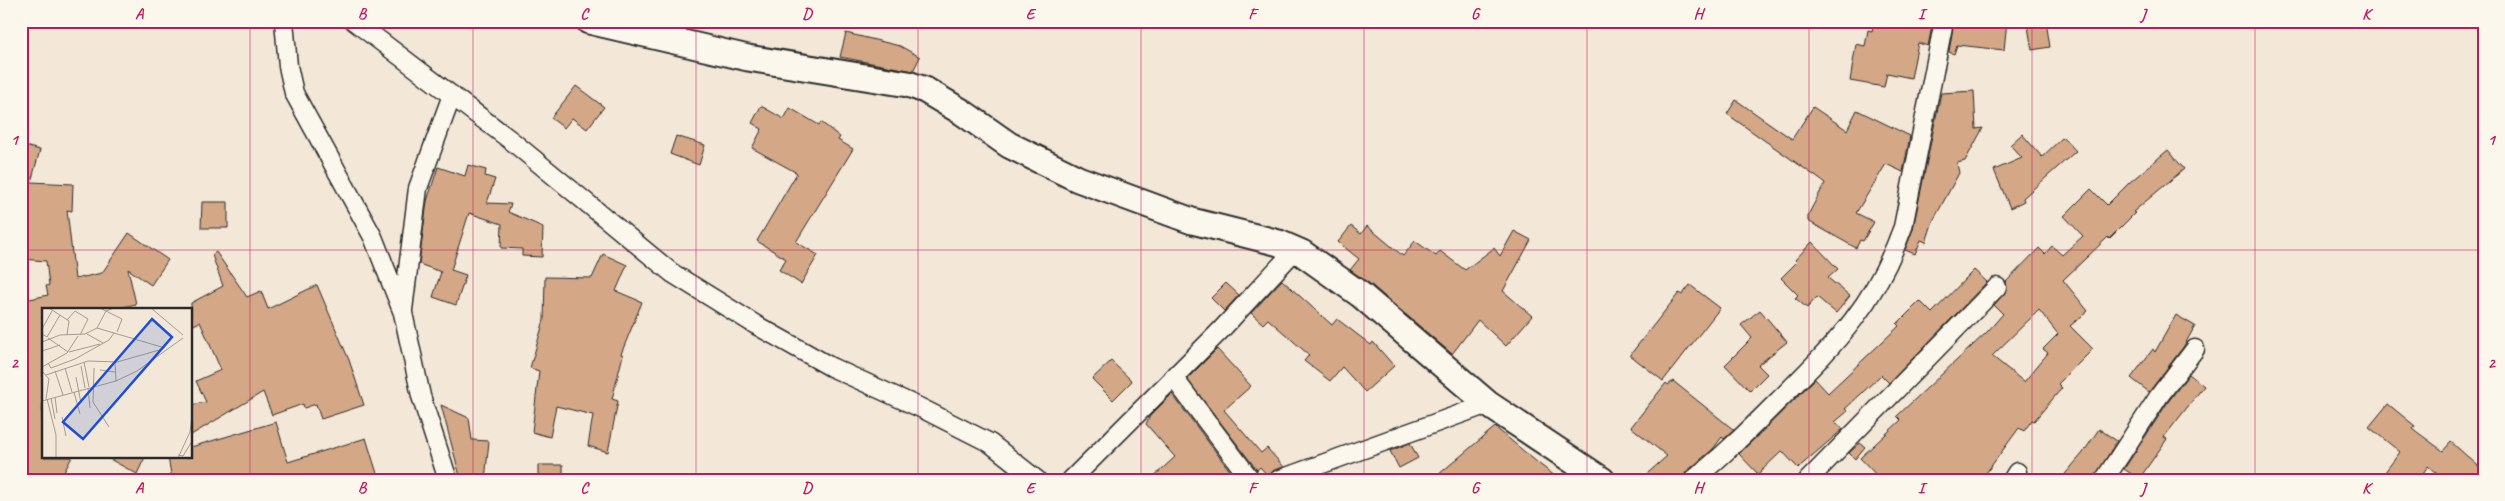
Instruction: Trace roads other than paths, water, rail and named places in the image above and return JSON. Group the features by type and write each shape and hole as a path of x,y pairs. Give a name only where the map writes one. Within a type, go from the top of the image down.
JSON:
{"street":[{"path":"284,21 288,66 294,93 373,237 403,313 421,396 448,480"},
{"path":"354,21 452,95 672,273 756,326 831,367 923,409 990,443 1037,480"},
{"path":"589,21 748,58 908,84 925,90 962,112 1009,146 1078,179 1192,222 1279,243 1296,250 1361,295 1488,404 1602,480"},
{"path":"1694,480 1719,459 1836,344 1874,292 1892,257 1903,227 1944,21"},
{"path":"403,313 418,188 452,95"},
{"path":"1070,480 1220,331 1296,250"},
{"path":"1808,480 1997,287"},
{"path":"2104,480 2159,396 2195,349"},
{"path":"1173,377 1251,480"},
{"path":"1278,480 1488,404"}]}
